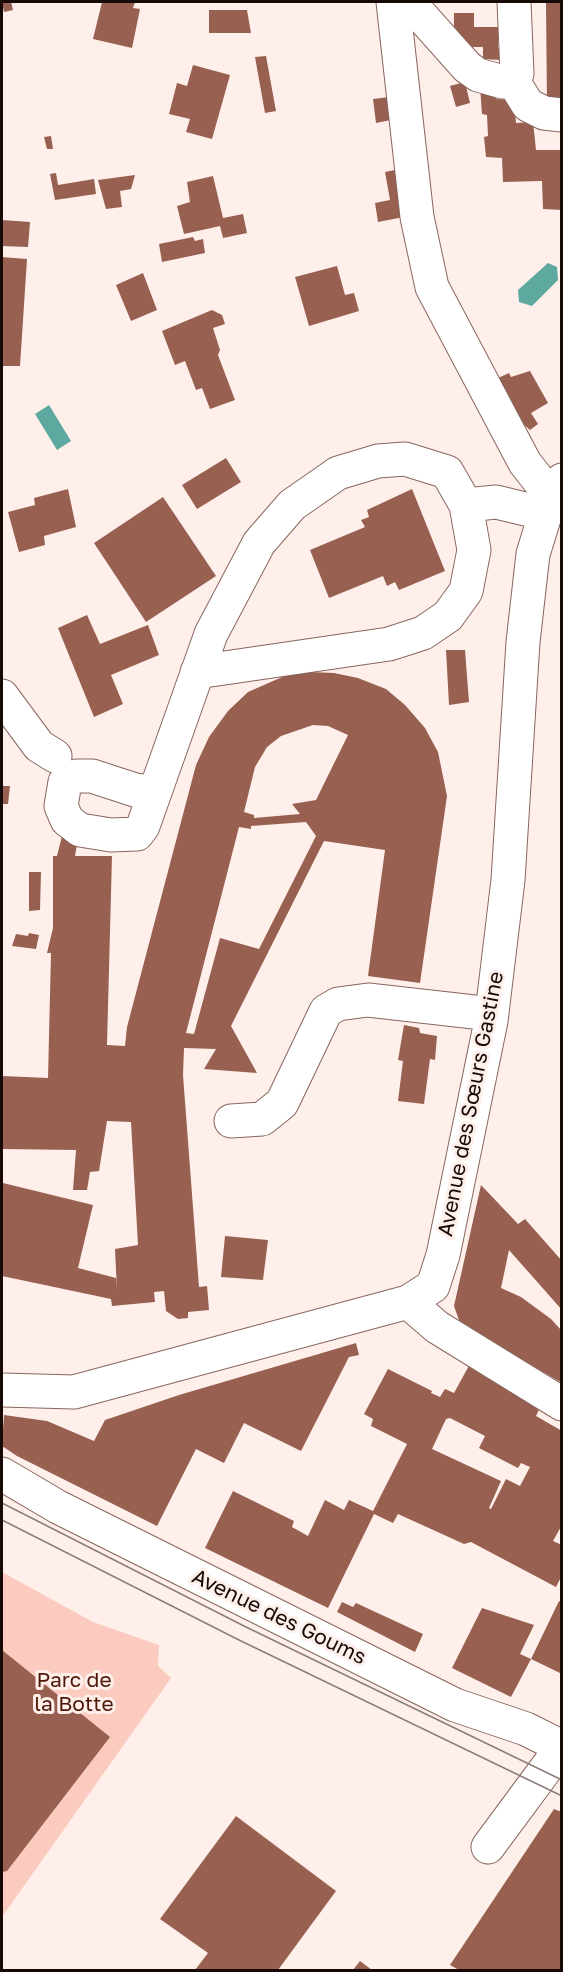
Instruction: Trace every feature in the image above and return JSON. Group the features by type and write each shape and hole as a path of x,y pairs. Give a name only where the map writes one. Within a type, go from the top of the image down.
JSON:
{"street":[{"path":"393,2 417,217 432,287 525,463 553,496"},
{"path":"409,2 466,67 490,80 513,81"},
{"path":"513,81 517,74 514,2"},
{"path":"513,81 528,105 544,113 561,115"},
{"path":"155,790 197,672 211,634 258,543 292,505 338,473 378,461 405,459 447,472 466,505 474,550 466,591 448,616 423,633 389,644 197,672"},
{"path":"466,505 553,496"},
{"name":"Avenue des Sœurs Gastine","path":"2,1390 74,1392 408,1302 433,1286 443,1255 492,1014 508,880 526,620 533,554 553,496"},
{"path":"2,696 39,746 55,756"},
{"path":"231,1121 262,1119 282,1103 326,1011 338,1004 368,1000 492,1014"},
{"path":"408,1302 437,1327 561,1404"},
{"name":"Avenue des Goums","path":"2,1474 58,1507 444,1699 526,1729 561,1747"},
{"path":"488,1847 561,1747"}],"green space":[{"name":"Parc de la Botte","path":"2,1572 93,1622 159,1645 158,1666 171,1678 2,1917"}],"water":[{"path":"548,263 557,267 558,280 532,306 519,302 518,290"},
{"path":"49,405 71,441 57,450 35,414"}],"building":[{"path":"2,2 11,2 13,10 4,12"},
{"path":"102,2 135,2 133,8 140,9 132,48 93,39"},
{"path":"546,2 562,2 562,107 547,108"},
{"path":"209,10 247,10 251,33 209,33"},
{"path":"454,13 474,13 474,27 498,27 498,48 502,49 501,60 483,59 483,47 461,47 454,27"},
{"path":"266,56 276,111 265,113 255,57"},
{"path":"193,65 230,75 212,139 186,132 190,119 169,114 177,83 187,86"},
{"path":"465,82 470,103 456,107 450,86"},
{"path":"480,87 497,99 514,100 516,123 533,122 536,150 562,150 562,210 543,209 542,181 503,182 502,158 486,157 484,137 488,136 487,115 482,114"},
{"path":"389,97 391,120 376,123 373,99"},
{"path":"51,136 53,149 47,149 44,137"},
{"path":"405,168 409,216 378,222 375,203 390,200 385,172"},
{"path":"56,173 58,185 94,179 96,194 55,200 50,174"},
{"path":"135,175 131,189 120,191 122,207 106,209 98,180"},
{"path":"213,176 223,218 243,214 247,233 223,238 220,226 184,234 177,206 190,202 187,182"},
{"path":"2,220 30,222 28,247 2,246"},
{"path":"193,237 195,241 203,239 205,253 162,262 159,244"},
{"path":"2,257 27,259 20,366 2,366"},
{"path":"337,266 345,295 354,293 359,311 309,326 295,277"},
{"path":"143,273 157,310 131,321 116,285"},
{"path":"212,310 222,315 225,324 213,328 220,350 218,355 235,400 210,409 202,388 196,390 185,361 175,365 162,331"},
{"path":"530,371 548,403 531,413 538,424 530,430 522,423 498,378 509,373 511,377"},
{"path":"226,458 241,482 197,509 182,485"},
{"path":"68,489 76,527 44,536 45,545 19,552 8,512 35,505 34,498"},
{"path":"412,489 445,571 399,590 395,582 387,586 383,576 329,598 310,550 365,527 361,520 369,517 367,510"},
{"path":"163,497 216,576 146,622 94,543"},
{"path":"87,615 100,644 148,625 159,655 111,675 123,704 94,717 58,628"},
{"path":"446,650 465,650 469,702 449,705"},
{"path":"334,673 358,678 386,689 405,705 425,728 438,752 447,796 420,983 368,976 385,850 324,841 231,1026 257,1073 204,1069 216,1049 184,1048 183,1075 199,1287 207,1286 209,1310 188,1312 188,1318 178,1319 166,1311 164,1291 154,1292 155,1302 112,1306 111,1299 2,1276 3,1183 93,1205 78,1268 116,1278 117,1291 115,1249 138,1245 131,1122 107,1121 99,1171 90,1172 87,1190 73,1190 76,1150 2,1149 2,1076 48,1078 51,953 47,953 53,928 53,856 57,856 62,836 78,839 75,856 112,856 107,1045 125,1046 127,1027 196,765 209,737 228,711 248,692 289,674","holes":["313,725 328,726 348,735 316,800 292,804 300,814 254,818 254,815 244,812 255,767 267,747 281,736","306,822 316,836 259,949 220,938 194,1034 186,1033 239,827 251,829 251,826"]},
{"path":"2,786 10,786 8,804 2,804"},
{"path":"29,872 41,872 40,910 29,911"},
{"path":"29,933 39,935 36,949 12,946 16,934 28,936"},
{"path":"404,1025 419,1028 420,1033 437,1036 435,1060 430,1059 424,1104 398,1101 403,1061 398,1060"},
{"path":"481,1185 518,1224 525,1219 562,1261 562,1310 509,1250 501,1288 521,1297 551,1319 562,1331 562,1383 460,1323 454,1306"},
{"path":"225,1236 268,1240 263,1280 221,1277"},
{"path":"356,1343 359,1355 349,1357 301,1451 244,1423 224,1463 196,1449 157,1526 17,1456 2,1446 4,1415 47,1421 94,1441 105,1420 179,1395"},
{"path":"471,1362 542,1403 536,1416 562,1431 562,1525 553,1541 562,1545 562,1575 556,1587 471,1542 464,1544 398,1514 393,1523 374,1514 328,1608 205,1548 233,1491 294,1521 292,1527 308,1536 325,1500 344,1510 349,1500 373,1511 407,1444 371,1426 373,1419 364,1414 388,1369 440,1397 445,1389 454,1393","holes":["450,1418 485,1436 479,1448 518,1468 521,1463 530,1467 520,1486 506,1479 491,1509 489,1508 501,1481 432,1449 446,1419"]},
{"path":"559,1601 562,1602 562,1674 531,1659"},
{"path":"342,1602 353,1607 356,1603 423,1634 415,1652 337,1612"},
{"path":"482,1608 534,1625 520,1654 531,1659 511,1697 452,1668"},
{"path":"2,1650 110,1737 7,1871 2,1872"},
{"path":"554,1809 562,1812 562,1970 459,1970 450,1965"},
{"path":"236,1816 336,1891 278,1970 195,1970 208,1953 160,1919"},
{"path":"360,1961 372,1970 353,1970"}],"tram line":[{"path":"2,1503 246,1627 562,1780"},
{"path":"2,1520 239,1640 562,1796"}]}
